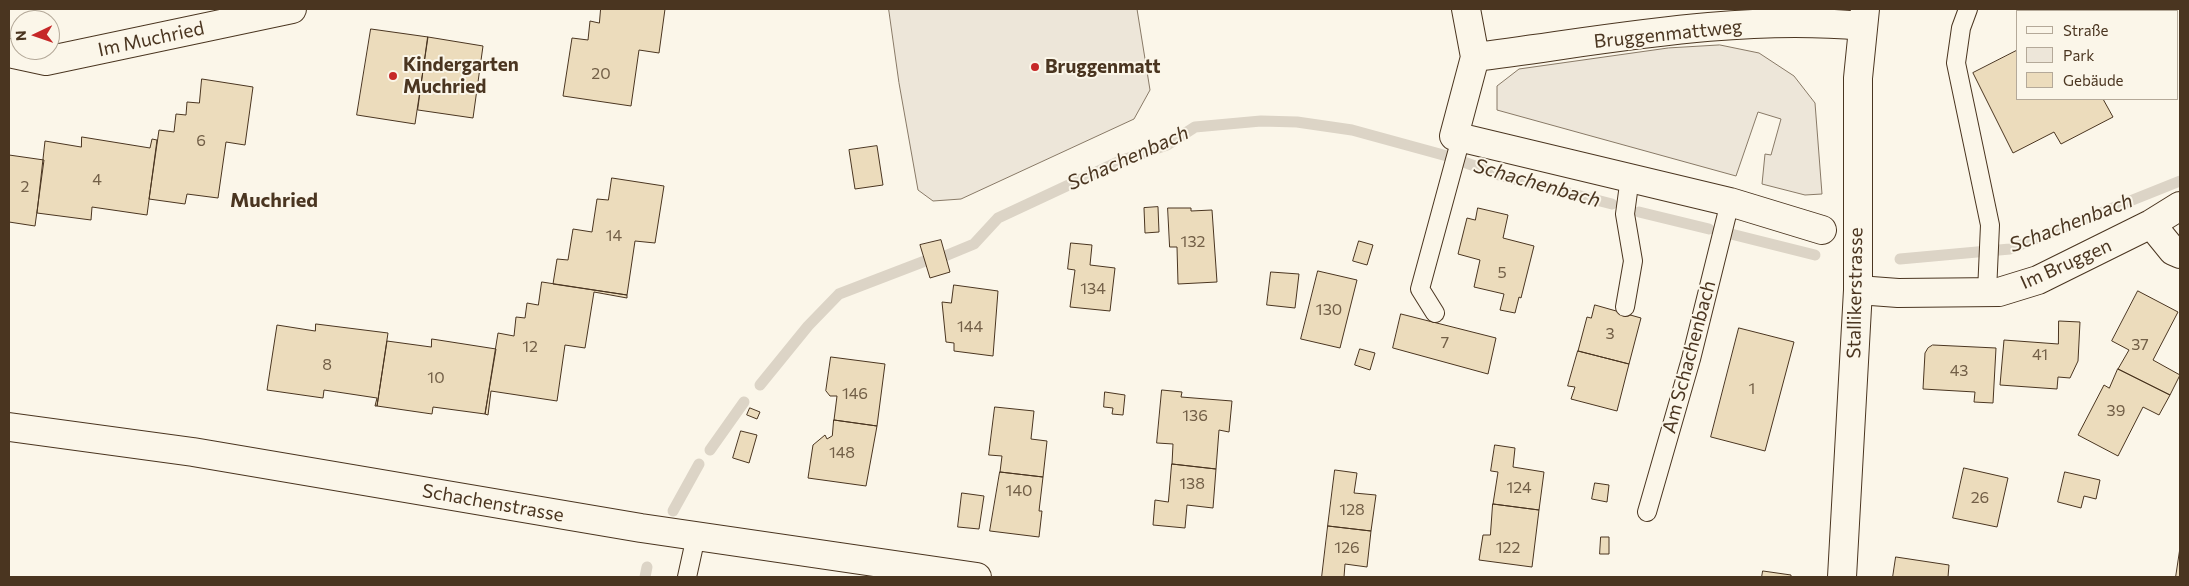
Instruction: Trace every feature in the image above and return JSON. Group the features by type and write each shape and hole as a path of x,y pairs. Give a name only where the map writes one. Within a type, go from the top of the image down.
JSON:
{"street":[{"name":"Im Muchried","path":"9,53 46,61 292,9"},
{"path":"1466,9 1475,57 1457,137 1730,202 1822,230"},
{"name":"Bruggenmattweg","path":"1475,57 1705,27 1800,23 1863,17"},
{"name":"Stallikerstrasse","path":"1842,577 1858,290 1858,78 1863,17"},
{"name":"Im Bruggen","path":"1858,290 1898,292 1988,281 1999,292 2038,280 2151,224 2180,206"},
{"path":"2151,224 2173,251 2180,254"},
{"name":"Schachenstrasse","path":"9,427 193,452 696,536 977,577"}],"lane":[{"path":"1968,9 1961,28 1956,63 1990,225 1988,281"},
{"path":"1435,312 1420,289 1457,137"},
{"path":"1625,307 1633,261 1625,214 1630,177"},
{"name":"Am Schachenbach","path":"1646,512 1691,359 1730,202"},
{"path":"687,577 696,536"}],"green space":[{"path":"889,9 1137,9 1150,90 1134,119 961,199 933,201 918,190 899,83"},
{"path":"1720,45 1759,53 1794,76 1815,103 1822,194 1805,195 1762,184 1765,154 1771,155 1781,119 1758,112 1736,176 1497,110 1497,86 1519,69 1668,48"}],"building":[{"path":"601,9 665,9 659,53 639,50 631,106 563,96 572,38 588,40 590,21 599,23"},
{"path":"2092,9 2092,10 2034,10"},
{"name":"Kindergarten Muchried","path":"371,29 428,37 415,124 357,115"},
{"name":"Kindergarten Muchried","path":"428,37 483,46 473,118 418,110"},
{"path":"2016,51 2016,100 2104,100 2113,117 2061,144 2054,132 2013,153 1973,73"},
{"path":"202,79 253,87 245,145 226,142 218,198 187,194 185,204 149,199 159,130 174,132 176,114 186,115 187,102 199,103"},
{"path":"82,137 150,148 152,139 157,140 147,215 92,207 91,220 37,213 45,141 81,147"},
{"path":"877,146 883,185 855,189 849,150"},
{"path":"9,155 44,160 35,226 9,222"},
{"path":"612,178 664,186 655,243 635,241 627,295 553,284 557,259 568,260 573,229 592,232 597,199 608,200"},
{"path":"1158,207 1159,232 1145,233 1144,208"},
{"path":"1168,208 1191,208 1191,211 1212,210 1217,282 1178,284 1177,247 1170,247"},
{"path":"1478,208 1508,215 1503,238 1534,246 1521,298 1519,297 1515,313 1500,310 1504,294 1474,287 1480,260 1458,254 1467,218 1475,220"},
{"path":"941,240 950,272 930,278 920,245"},
{"path":"1359,241 1373,245 1367,265 1353,261"},
{"path":"1071,243 1092,245 1090,265 1115,268 1110,311 1070,307 1075,270 1068,269"},
{"path":"1318,271 1357,280 1340,348 1301,339"},
{"path":"1271,272 1299,274 1295,308 1267,305"},
{"path":"542,282 627,295 627,298 594,292 585,348 565,345 557,401 491,391 488,415 485,414 498,333 514,336 516,317 525,318 527,303 538,305"},
{"path":"954,285 998,291 993,356 954,351 954,343 946,342 942,302 951,303"},
{"path":"2138,291 2178,312 2153,360 2180,375 2170,395 2118,369 2129,350 2112,341"},
{"path":"1595,305 1641,318 1629,364 1578,351 1587,317 1591,318"},
{"path":"1401,314 1496,338 1488,374 1393,348"},
{"path":"2059,321 2080,322 2078,361 2070,378 2058,377 2057,389 2000,385 2004,340 2058,344"},
{"path":"316,324 388,333 377,406 375,406 377,398 324,390 323,398 267,390 277,325 315,331"},
{"path":"1739,328 1794,342 1765,451 1711,437"},
{"path":"432,339 496,349 485,414 433,407 432,414 377,406 387,341 431,347"},
{"path":"1933,345 1996,348 1993,403 1974,402 1975,392 1923,389 1925,353"},
{"path":"1360,349 1375,353 1370,370 1355,365"},
{"path":"1578,351 1629,364 1617,411 1571,399 1575,387 1568,386"},
{"path":"831,357 885,364 877,426 834,420 837,396 830,396 826,391"},
{"path":"2118,369 2170,395 2159,415 2143,407 2118,456 2078,435 2104,385 2109,388"},
{"path":"1162,390 1182,392 1181,397 1232,401 1229,432 1219,430 1216,469 1172,464 1173,444 1157,443"},
{"path":"1105,392 1125,395 1123,415 1112,414 1113,408 1104,407"},
{"path":"995,407 1034,411 1031,439 1047,441 1043,477 1000,472 1002,456 989,455"},
{"path":"750,408 760,412 757,419 747,415"},
{"path":"834,420 877,426 866,486 808,478 813,445 825,435 827,439 832,436"},
{"path":"741,431 757,435 749,463 733,458"},
{"path":"1495,445 1515,448 1513,467 1544,472 1539,510 1493,504 1498,472 1491,471"},
{"path":"1172,464 1216,469 1213,508 1187,505 1185,528 1153,525 1155,500 1168,502"},
{"path":"1964,468 2008,478 1997,527 1953,518"},
{"path":"1335,470 1357,473 1354,493 1376,495 1371,531 1328,526"},
{"path":"1000,472 1043,477 1039,511 1042,511 1039,537 990,531"},
{"path":"2065,472 2100,480 2096,499 2084,496 2081,508 2058,502"},
{"path":"1595,483 1609,485 1607,502 1592,499"},
{"path":"962,493 984,496 979,529 958,527"},
{"path":"1493,504 1539,510 1532,567 1479,560 1483,535 1490,535"},
{"path":"1328,526 1371,531 1367,567 1345,564 1344,577 1322,577"},
{"path":"1601,537 1609,537 1609,554 1600,554"},
{"path":"2180,548 2180,577 2176,577"},
{"path":"1896,557 1949,565 1948,577 1893,577"},
{"path":"1763,571 1791,575 1791,577 1762,577"}],"waterway":[{"name":"Schachenbach","path":"945,256 974,244 998,218 1120,161 1167,145 1195,127 1261,121 1297,122 1352,130 1447,156"},
{"name":"Schachenbach","path":"1461,161 1499,175 1612,204"},
{"name":"Schachenbach","path":"1900,259 2010,249 2180,181"},
{"name":"Schachenbach","path":"1639,212 1709,229"},
{"name":"Schachenbach","path":"1731,234 1815,255"},
{"name":"Schachenbach","path":"760,385 808,326 839,294 925,261"},
{"name":"Schachenbach","path":"710,450 744,402"},
{"name":"Schachenbach","path":"673,511 699,464"},
{"name":"Schachenbach","path":"645,577 647,567"}],"place":[{"name":"Bruggenmatt","path":"1035,67"},
{"name":"Kindergarten Muchried","path":"393,76"}],"district":[{"name":"Muchried","path":"274,200"}]}
